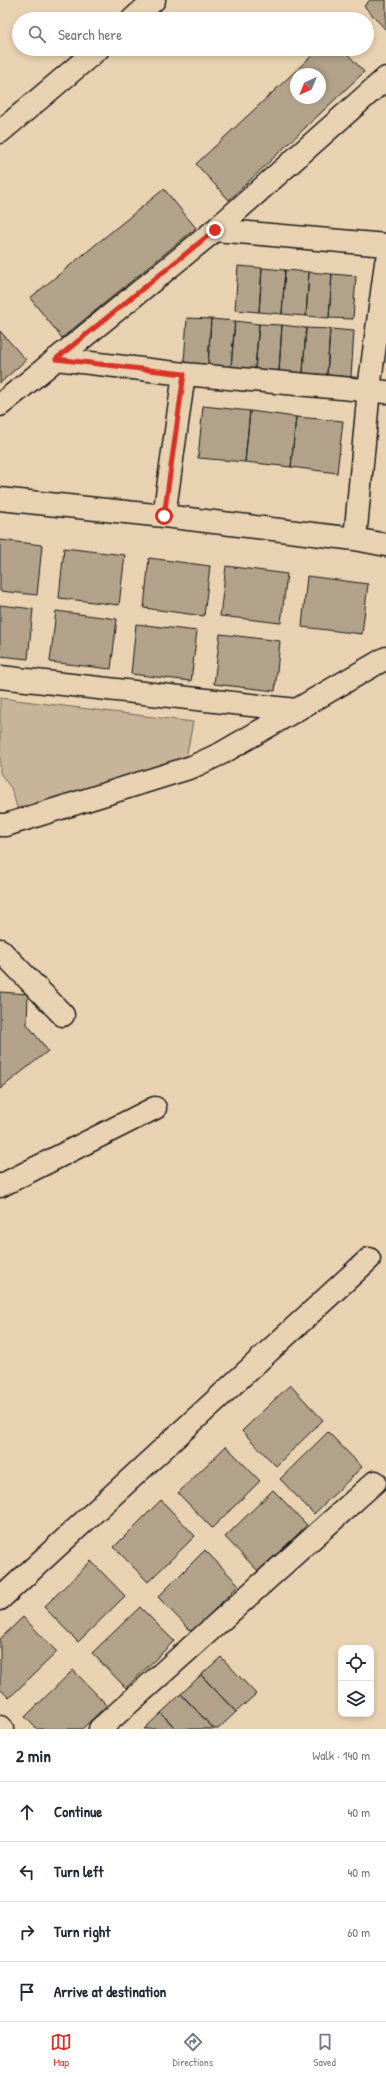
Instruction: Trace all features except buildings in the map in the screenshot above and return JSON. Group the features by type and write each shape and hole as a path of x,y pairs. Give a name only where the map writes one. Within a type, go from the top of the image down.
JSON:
{"street":[{"path":"141,12 154,0"},
{"path":"0,132 90,56"},
{"path":"0,405 215,230 378,94 386,78"},
{"path":"215,230 386,245"},
{"path":"355,540 377,391 386,263"},
{"path":"56,359 184,374 377,391"},
{"path":"164,516 184,374"},
{"path":"0,499 164,516 386,545"},
{"path":"0,825 6,825 192,767 296,710 386,658"},
{"path":"0,677 296,710"},
{"path":"0,950 63,1015"},
{"path":"0,1186 155,1108"},
{"path":"0,1599 369,1259"},
{"path":"100,1729 375,1482"}],"shaded area":[{"path":"0,698 193,722 185,764 18,810 11,788 0,773"}],"route":[{"path":"164,516 184,374 56,359 215,230"}]}
